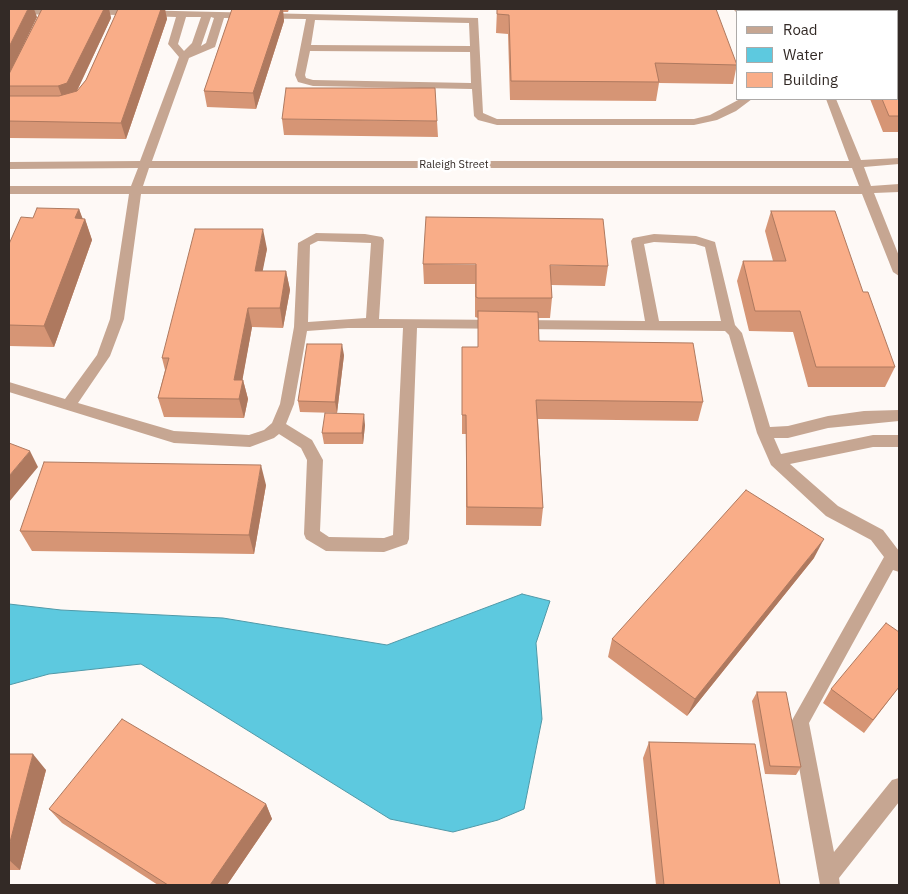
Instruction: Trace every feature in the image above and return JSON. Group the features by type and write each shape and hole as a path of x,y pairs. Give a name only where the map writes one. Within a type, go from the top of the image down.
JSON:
{"street":[{"path":"9,11 44,16 118,17 182,14 474,20 478,114 482,118 497,122 694,122 713,118 732,110 746,100"},
{"path":"182,14 173,44 184,57"},
{"path":"68,406 103,356 117,319 136,190 184,57 197,44 206,15"},
{"path":"184,57 211,45 220,15"},
{"path":"311,17 300,76 302,80 313,83 476,86"},
{"path":"305,48 475,49"},
{"path":"831,100 899,272"},
{"name":"Raleigh Street","path":"9,165 857,164 899,161"},
{"name":"Raleigh Street","path":"9,190 867,190 899,188"},
{"path":"9,387 174,437 250,441 269,434 278,426 287,404 301,327 304,243 316,237 378,240 372,324"},
{"path":"653,326 637,241 654,238 696,240 711,245 729,326 734,333 764,433 776,461 832,511 877,535 896,560 800,722 829,880"},
{"path":"301,327 372,324 729,326"},
{"path":"278,426 307,444 315,460 312,534 326,544 384,545 401,539 410,324"},
{"path":"764,433 788,432 846,419 899,415"},
{"path":"776,461 873,441 899,441"},
{"path":"829,880 899,787"}],"water":[{"path":"522,594 550,601 536,643 542,719 524,809 498,820 453,832 390,819 141,664 49,674 9,685 9,604 61,610 223,618 387,645"}],"building":[{"path":"9,9 28,9 9,47"},
{"path":"42,9 104,9 67,83 58,86 9,86 9,74"},
{"path":"118,9 161,9 121,123 9,121 9,96 59,96 77,91 86,80"},
{"path":"232,9 281,9 253,93 204,91"},
{"path":"497,9 716,9 736,65 655,63 659,82 511,81 509,15 497,14"},
{"path":"893,9 894,10 846,10"},
{"path":"899,65 899,116 889,116 882,100 898,100"},
{"path":"286,88 435,88 437,121 282,119"},
{"path":"37,208 79,209 75,218 85,219 44,326 9,325 9,244 21,217 33,218"},
{"path":"771,211 835,211 863,292 868,292 895,367 816,367 800,311 755,311 743,261 786,261"},
{"path":"426,217 603,219 608,266 550,265 552,298 478,298 476,297 476,264 423,264"},
{"path":"195,229 263,229 255,271 286,271 280,308 248,308 234,380 243,380 239,399 158,398 169,358 162,358"},
{"path":"478,311 538,312 539,341 693,343 703,402 536,400 543,508 467,507 466,415 462,415 462,347 478,347"},
{"path":"307,344 342,344 335,402 298,401"},
{"path":"325,413 364,414 362,433 322,433"},
{"path":"9,443 30,451 9,476"},
{"path":"44,462 261,465 249,535 20,531"},
{"path":"746,490 824,539 695,699 612,639"},
{"path":"886,623 899,632 899,687 873,720 831,689"},
{"path":"757,692 786,692 801,767 770,766"},
{"path":"122,719 266,804 210,885 168,885 49,809"},
{"path":"649,742 755,744 780,885 664,885"},
{"path":"9,754 33,754 9,846"}]}
